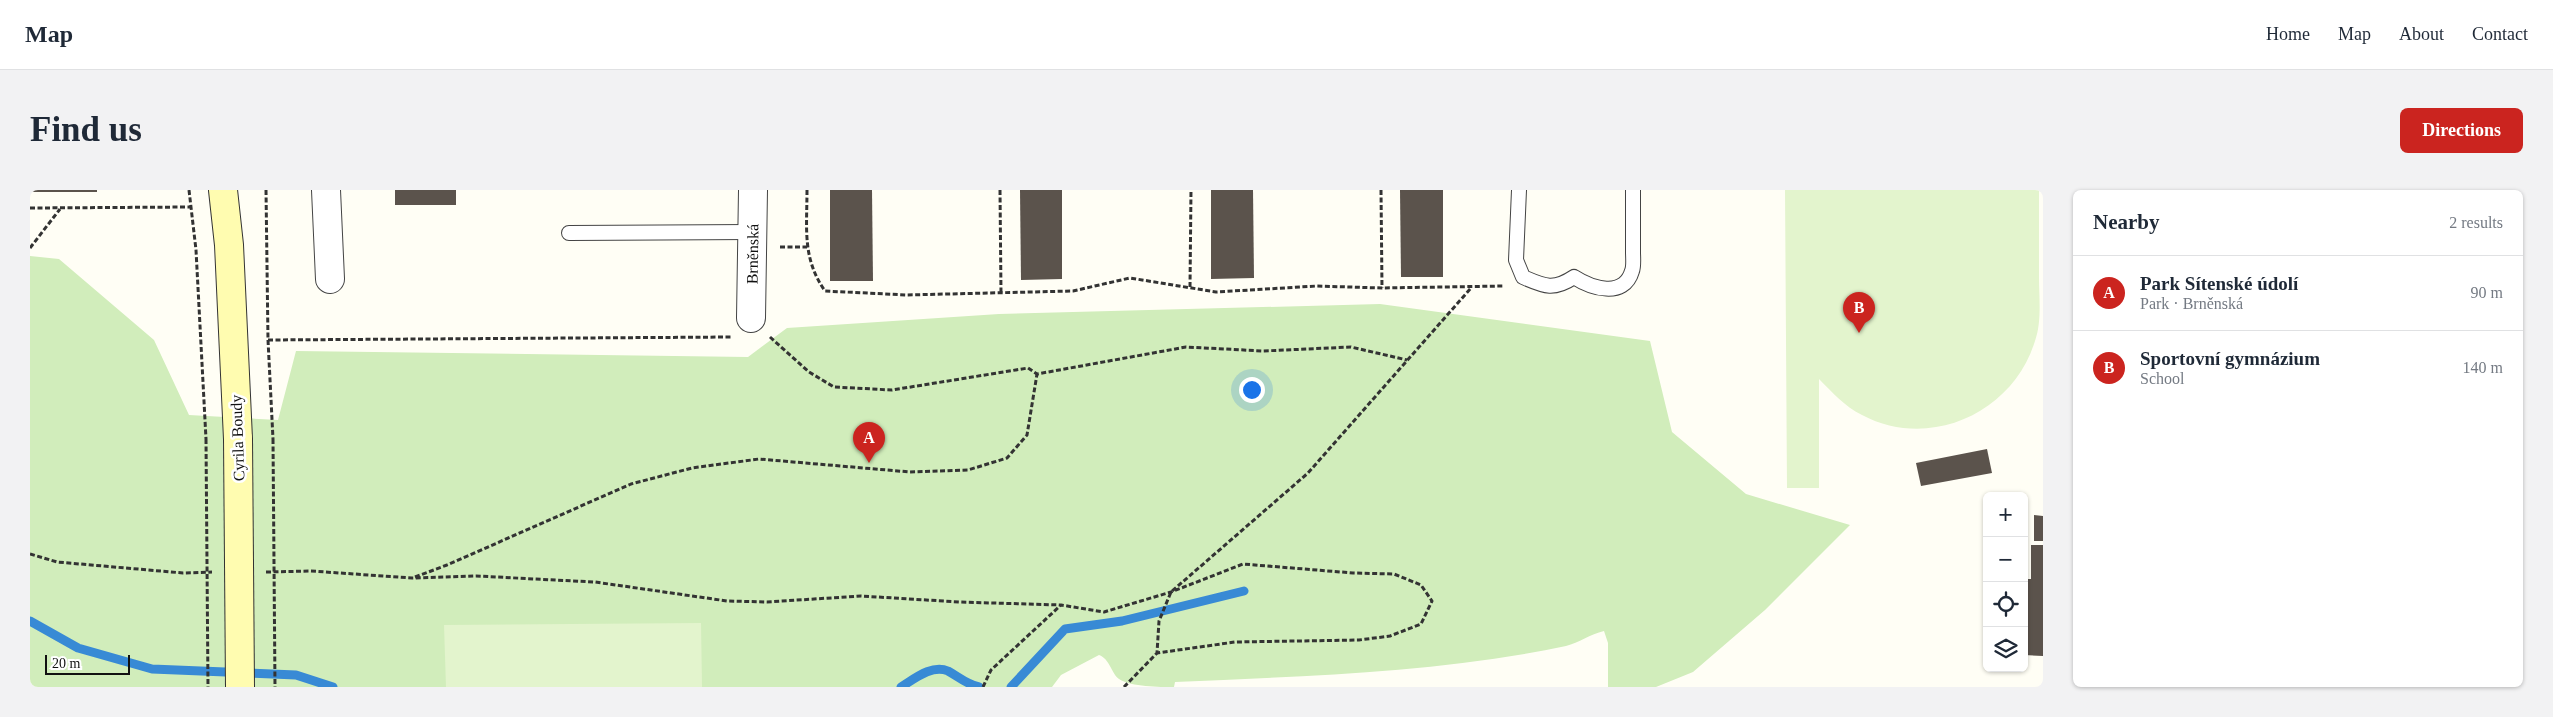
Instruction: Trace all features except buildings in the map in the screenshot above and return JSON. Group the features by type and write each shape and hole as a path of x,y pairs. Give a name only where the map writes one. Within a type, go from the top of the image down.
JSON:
{"street":[{"name":"Cyrila Boudy","path":"223,190 229,244 238,440 240,687"},
{"path":"326,190 330,279"},
{"name":"Brněnská","path":"751,318 753,190"}],"lane":[{"path":"1519,190 1516,260 1523,277 1545,287 1563,284 1574,277 1585,284 1599,289 1613,289 1623,286 1632,271 1633,190"},
{"path":"570,233 752,232"}],"path":[{"path":"189,190 192,207 206,439 208,687"},
{"path":"266,190 268,340 273,440 275,687"},
{"path":"807,190 807,247 813,274 825,291 906,296 1073,291 1130,278 1216,292 1317,286 1382,288 1471,287 1505,286 1523,277"},
{"path":"1000,190 1001,294"},
{"path":"1190,287 1191,190"},
{"path":"1380,190 1382,288"},
{"path":"30,208 192,207"},
{"path":"30,248 60,208"},
{"path":"1157,653 1159,621 1171,592 1308,473 1471,287"},
{"path":"268,340 743,337 751,318 809,372 834,387 892,390 1028,368 1036,374 1186,348 1263,351 1351,347 1407,360"},
{"path":"1036,374 1027,436 1007,458 968,470 910,472 759,459 692,468 631,484 447,565 412,578 476,576 594,582 727,601 767,602 861,596 959,602 1061,605 1104,612 1171,592 1243,564 1353,573 1394,574 1421,585 1432,602 1422,624 1390,636 1359,640 1235,642 1157,653 1124,687"},
{"path":"983,687 991,670 1061,605"}],"green space":[{"path":"1785,190 2039,190 2039,326 2035,341 2024,366 2008,388 1989,406 1966,418 1941,426 1915,429 1888,425 1862,415 1844,403 1819,379 1819,488 1787,488"},
{"path":"30,256 59,259 154,340 189,415 278,420 296,351 748,357 787,328 999,314 1380,304 1650,341 1672,432 1746,494 1850,525 1765,610 1693,672 1656,687 1608,687 1608,643 1604,631 1566,646 1469,662 1371,672 1175,682 1174,687 1146,686 1124,682 1116,676 1106,660 1099,655 1061,675 1052,687 30,687"},
{"path":"701,623 702,687 446,687 444,625"}],"waterway":[{"path":"1011,687 1065,629 1122,621 1244,591"},
{"path":"30,621 78,648 152,669 296,675 333,687"},
{"path":"901,687 923,673 936,669 948,671 979,687"}],"place":[{"name":"Sportovní gymnázium","path":"1859,333"},
{"name":"Park Sítenské údolí","path":"869,463"}]}
